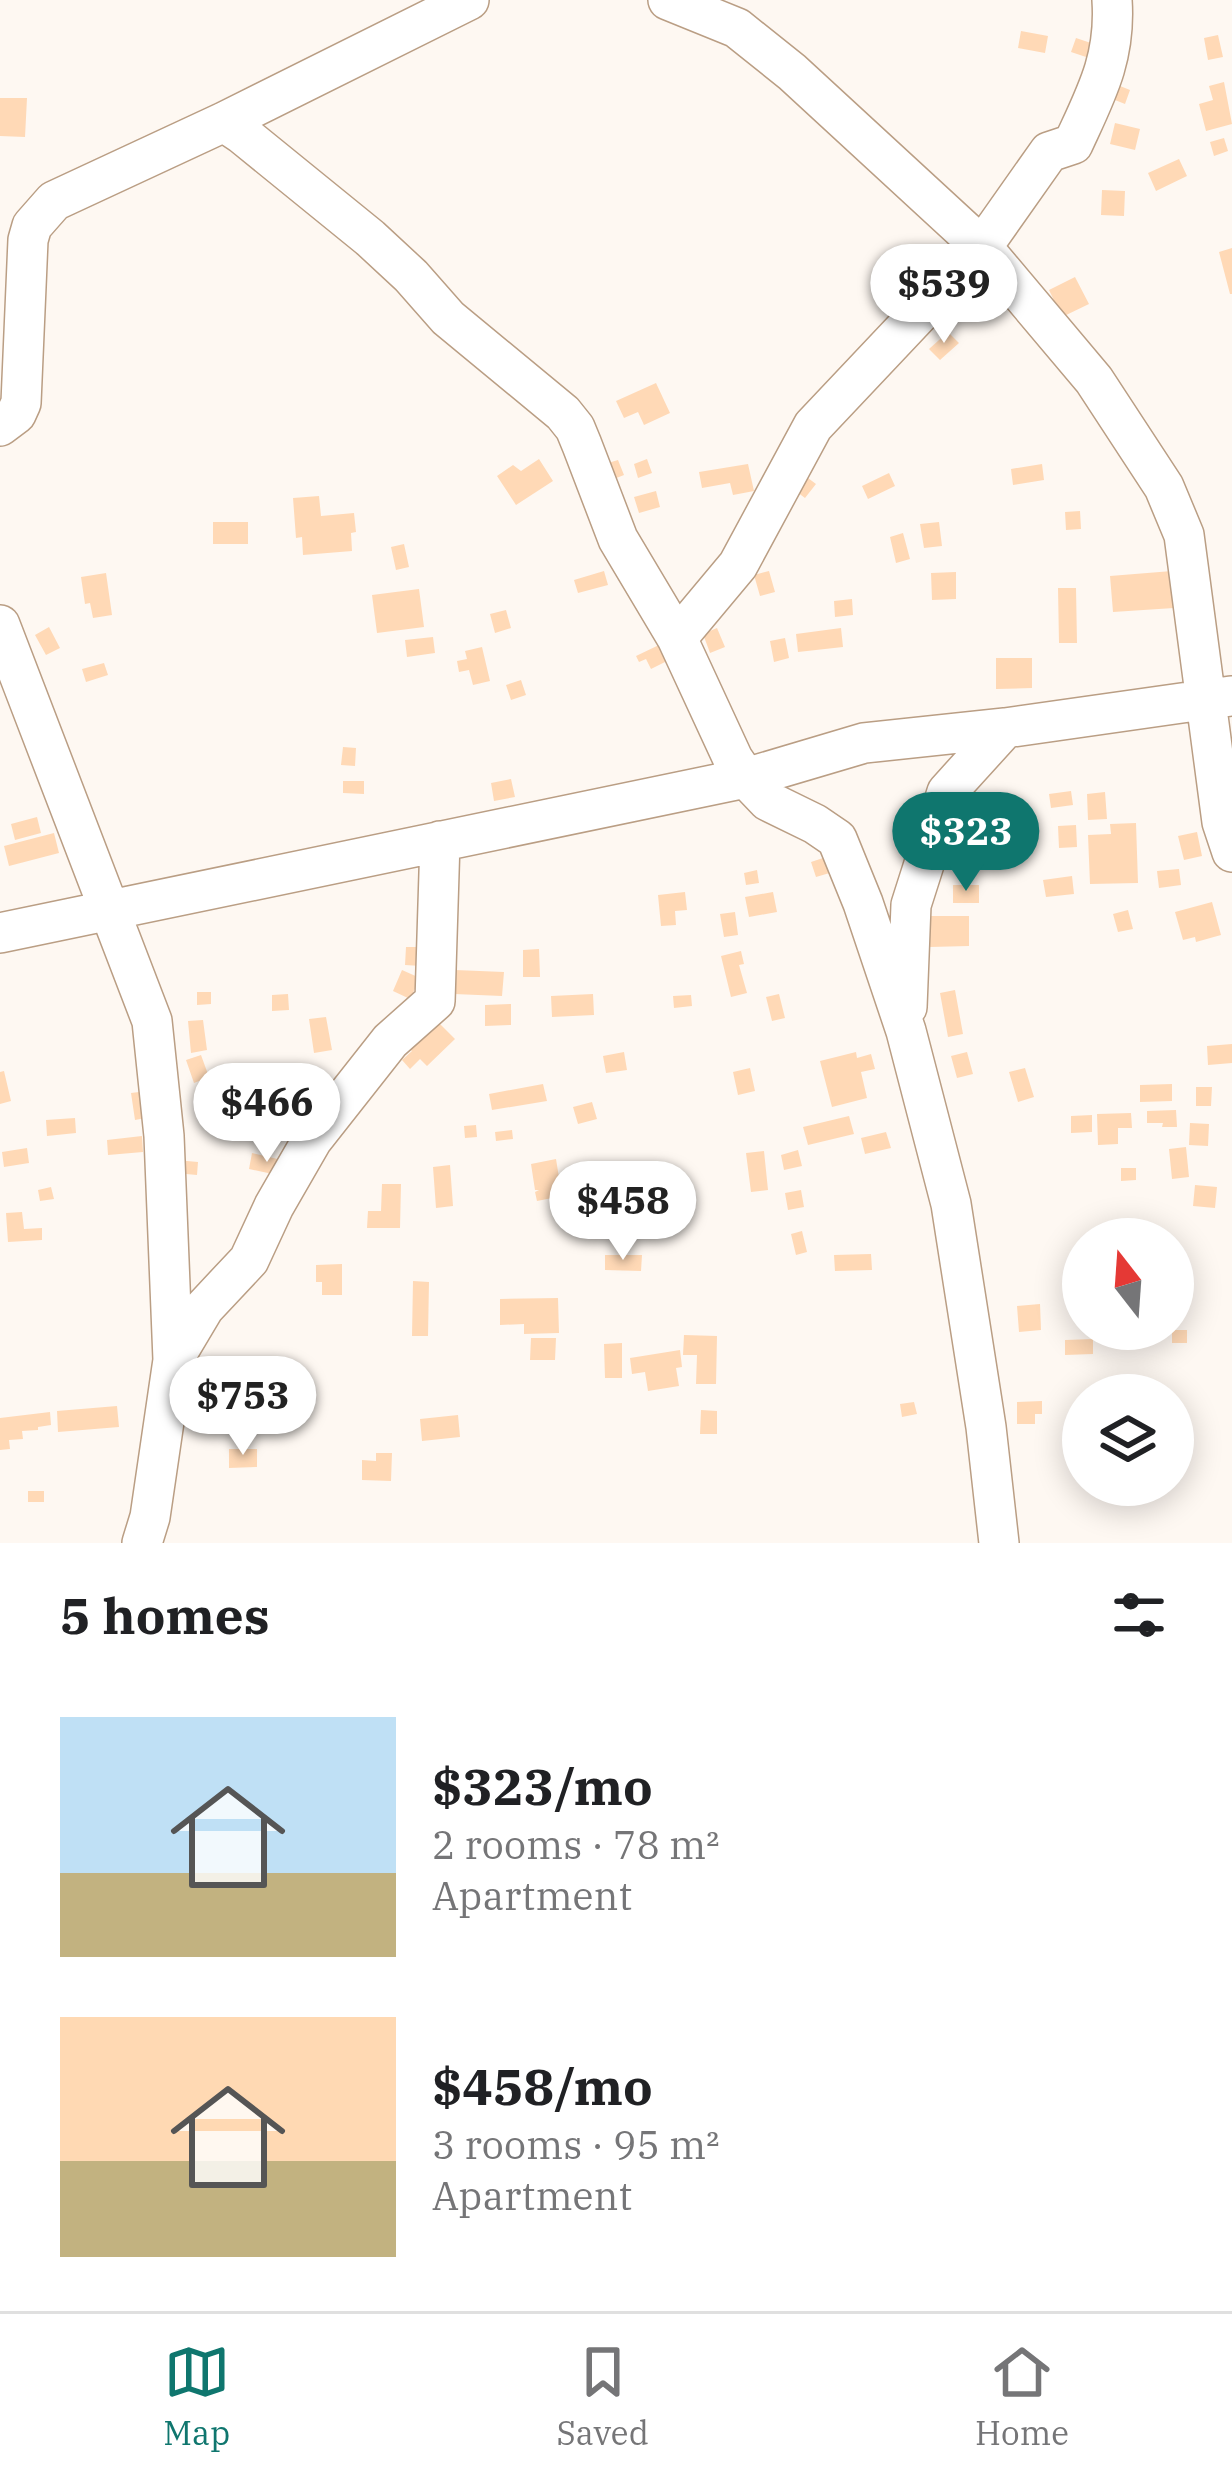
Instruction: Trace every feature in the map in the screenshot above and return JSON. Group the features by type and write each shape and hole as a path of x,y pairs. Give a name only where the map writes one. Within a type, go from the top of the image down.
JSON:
{"street":[{"path":"0,425 16,414 20,403 28,240 41,212 54,200 469,0"},
{"path":"668,0 749,35 982,247 1094,380 1164,487 1184,535 1220,698 1222,822 1232,852"},
{"path":"677,638 738,565 813,427 982,247 1049,152 1073,144 1106,74 1114,21 1112,0"},
{"path":"224,122 370,238 448,317 563,413 575,428 618,539 677,638 746,778 768,801 837,839 906,1031 951,1204 1000,1543"},
{"path":"0,625 152,1021 164,1136 173,1360 142,1543"},
{"path":"0,933 746,778 864,743 1220,698"},
{"path":"906,1031 911,905 947,792 1005,728"},
{"path":"173,1360 204,1308 250,1260 274,1206 312,1141 390,1042 435,1001 440,841"}],"building":[{"path":"1021,31 1048,36 1045,53 1018,48"},
{"path":"1218,35 1223,57 1208,60 1204,38"},
{"path":"1076,38 1100,46 1095,60 1071,52"},
{"path":"1224,82 1232,124 1206,131 1199,104 1213,100 1209,86"},
{"path":"1120,86 1130,90 1125,104 1115,100"},
{"path":"0,98 27,98 25,137 0,136"},
{"path":"1115,123 1140,129 1135,150 1110,144"},
{"path":"1224,138 1228,151 1214,156 1210,142"},
{"path":"1179,159 1187,176 1156,191 1148,173"},
{"path":"1102,190 1125,191 1124,216 1101,215"},
{"path":"1232,248 1232,294 1230,294 1219,252"},
{"path":"1075,277 1089,304 1062,317 1049,290"},
{"path":"905,289 915,300 895,318 885,308"},
{"path":"948,332 959,343 940,360 929,349"},
{"path":"656,383 670,413 644,425 638,412 624,418 616,401"},
{"path":"539,459 553,481 516,505 497,476 513,465 521,471"},
{"path":"647,459 652,473 638,478 634,464"},
{"path":"618,460 624,475 614,479 608,463"},
{"path":"748,464 754,491 733,495 730,483 702,488 699,472"},
{"path":"1042,464 1044,480 1013,485 1011,469"},
{"path":"889,473 895,486 868,499 862,486"},
{"path":"804,475 816,484 805,498 793,489"},
{"path":"656,491 660,507 639,513 634,497"},
{"path":"319,496 321,516 354,513 352,551 303,555 302,537 296,538 293,498"},
{"path":"1080,511 1081,529 1066,530 1065,512"},
{"path":"213,522 248,522 248,544 213,544"},
{"path":"939,522 942,546 924,548 920,524"},
{"path":"903,533 910,559 896,563 890,537"},
{"path":"404,544 409,567 396,570 391,547"},
{"path":"604,571 608,585 578,593 574,580"},
{"path":"769,571 775,592 760,596 754,575"},
{"path":"1172,571 1174,608 1113,612 1110,576"},
{"path":"956,572 956,599 932,600 931,573"},
{"path":"106,573 112,615 93,618 90,603 85,604 81,577"},
{"path":"1058,588 1076,588 1077,643 1059,643"},
{"path":"419,589 424,627 377,633 372,595"},
{"path":"852,599 853,615 835,617 834,601"},
{"path":"506,610 511,628 495,633 490,614"},
{"path":"49,627 60,648 46,655 35,635"},
{"path":"717,628 725,647 710,653 703,634"},
{"path":"841,628 843,647 798,652 796,634"},
{"path":"433,637 435,653 407,657 405,640"},
{"path":"785,638 789,658 774,662 770,641"},
{"path":"659,645 667,661 651,669 646,659 639,662 636,656"},
{"path":"482,647 490,681 473,685 469,670 459,672 457,661 467,659 465,651"},
{"path":"996,658 1032,658 1032,688 996,689"},
{"path":"104,663 108,675 86,682 82,669"},
{"path":"521,680 526,695 511,700 506,685"},
{"path":"343,747 356,748 355,766 341,765"},
{"path":"511,779 515,797 494,801 491,783"},
{"path":"343,781 364,781 364,794 343,793"},
{"path":"1071,791 1073,805 1051,808 1049,794"},
{"path":"1105,792 1107,819 1088,820 1087,794"},
{"path":"37,817 41,833 15,840 11,824"},
{"path":"1136,823 1138,883 1090,884 1088,835 1111,834 1110,824"},
{"path":"1076,825 1077,847 1059,848 1058,826"},
{"path":"1197,832 1202,856 1184,860 1178,836"},
{"path":"54,833 59,853 9,866 4,846"},
{"path":"829,856 833,872 816,877 811,862"},
{"path":"1179,869 1181,885 1159,888 1157,871"},
{"path":"757,870 759,883 746,885 744,873"},
{"path":"1072,876 1074,894 1046,897 1043,880"},
{"path":"953,885 979,885 979,903 953,903"},
{"path":"685,892 687,910 675,911 676,925 661,926 658,895"},
{"path":"773,892 777,912 749,917 745,897"},
{"path":"1212,902 1221,935 1196,942 1195,937 1183,940 1175,912"},
{"path":"1128,910 1133,929 1118,932 1113,914"},
{"path":"735,912 738,935 724,937 720,914"},
{"path":"930,916 969,916 969,946 930,947"},
{"path":"406,947 421,947 421,966 405,965"},
{"path":"539,949 540,977 523,977 523,950"},
{"path":"741,951 744,964 739,965 747,993 731,997 721,956"},
{"path":"402,970 420,978 410,999 393,991"},
{"path":"455,970 504,972 502,996 454,994"},
{"path":"955,990 963,1034 948,1037 940,993"},
{"path":"197,992 211,992 211,1004 197,1005"},
{"path":"288,994 289,1010 272,1011 272,995"},
{"path":"593,994 594,1015 552,1017 551,996"},
{"path":"779,994 785,1018 772,1021 766,997"},
{"path":"691,995 692,1006 674,1008 673,996"},
{"path":"511,1004 511,1025 485,1026 485,1005"},
{"path":"431,1015 455,1039 427,1066 420,1059 410,1069 402,1060 412,1051 403,1043"},
{"path":"326,1017 332,1050 314,1053 309,1019"},
{"path":"203,1020 207,1050 191,1053 188,1021"},
{"path":"1232,1044 1232,1063 1208,1065 1207,1046"},
{"path":"624,1052 627,1070 606,1073 603,1056"},
{"path":"856,1052 857,1058 871,1054 875,1069 861,1072 867,1098 832,1107 820,1061"},
{"path":"967,1052 973,1074 957,1078 951,1056"},
{"path":"201,1055 209,1077 194,1083 186,1060"},
{"path":"280,1066 296,1067 295,1092 279,1091"},
{"path":"750,1068 755,1091 738,1095 733,1072"},
{"path":"1025,1068 1034,1097 1018,1102 1009,1072"},
{"path":"4,1071 11,1101 0,1104 0,1072"},
{"path":"543,1084 547,1101 492,1110 489,1094"},
{"path":"1172,1084 1172,1101 1140,1102 1140,1085"},
{"path":"1196,1087 1212,1087 1211,1106 1196,1106"},
{"path":"147,1091 151,1117 135,1120 131,1093"},
{"path":"592,1102 597,1119 578,1124 573,1107"},
{"path":"1176,1110 1177,1127 1147,1123 1147,1111"},
{"path":"1131,1113 1132,1128 1118,1128 1118,1144 1098,1145 1097,1114"},
{"path":"1092,1115 1092,1132 1071,1133 1071,1116"},
{"path":"849,1116 854,1134 808,1145 803,1127"},
{"path":"75,1118 76,1133 47,1136 46,1120"},
{"path":"1190,1123 1209,1124 1208,1146 1189,1145"},
{"path":"476,1125 477,1137 465,1138 464,1126"},
{"path":"512,1130 513,1139 496,1141 495,1132"},
{"path":"886,1132 891,1148 865,1154 861,1138"},
{"path":"142,1136 143,1152 108,1155 107,1140"},
{"path":"1186,1147 1189,1177 1172,1179 1169,1149"},
{"path":"27,1148 29,1163 4,1167 2,1152"},
{"path":"798,1150 802,1166 784,1170 781,1155"},
{"path":"764,1151 768,1190 751,1192 746,1153"},
{"path":"252,1153 286,1161 282,1176 249,1169"},
{"path":"556,1159 562,1196 537,1201 539,1190 535,1190 531,1164"},
{"path":"176,1160 198,1162 197,1175 175,1173"},
{"path":"450,1165 453,1206 436,1208 433,1167"},
{"path":"1121,1168 1136,1168 1136,1180 1121,1181"},
{"path":"382,1184 401,1184 400,1228 367,1228 368,1211 381,1211"},
{"path":"1195,1185 1217,1187 1215,1208 1193,1206"},
{"path":"51,1187 54,1199 40,1201 38,1190"},
{"path":"801,1190 804,1207 788,1210 785,1193"},
{"path":"675,1208 675,1223 652,1224 652,1209"},
{"path":"22,1212 24,1229 42,1228 42,1240 8,1242 6,1213"},
{"path":"802,1231 807,1252 796,1255 791,1234"},
{"path":"871,1254 872,1270 835,1271 834,1255"},
{"path":"605,1255 642,1255 641,1271 605,1270"},
{"path":"342,1264 342,1295 322,1295 316,1265"},
{"path":"413,1281 429,1282 428,1336 412,1336"},
{"path":"558,1298 559,1333 524,1334 524,1324 500,1325 500,1299"},
{"path":"1040,1304 1041,1330 1019,1332 1017,1306"},
{"path":"684,1335 717,1336 716,1384 696,1384 697,1355 683,1355"},
{"path":"531,1338 556,1338 555,1360 530,1360"},
{"path":"622,1343 622,1378 605,1378 604,1344"},
{"path":"680,1350 679,1386 648,1391 645,1372 632,1374 630,1358"},
{"path":"1065,1350 1093,1350 1093,1354 1065,1355"},
{"path":"216,1357 218,1379 199,1380 198,1358"},
{"path":"1042,1401 1042,1414 1035,1414 1035,1424 1017,1424 1017,1402"},
{"path":"914,1402 917,1414 902,1417 900,1404"},
{"path":"117,1406 119,1427 58,1432 57,1411"},
{"path":"701,1410 717,1411 717,1434 700,1434"},
{"path":"50,1412 51,1425 22,1431 23,1439 9,1440 10,1449 0,1450 0,1418"},
{"path":"458,1415 460,1437 422,1441 420,1419"},
{"path":"229,1449 257,1449 257,1467 229,1468"},
{"path":"376,1453 392,1453 391,1481 362,1480 362,1460 376,1461"},
{"path":"28,1491 44,1491 44,1502 28,1502"}]}
